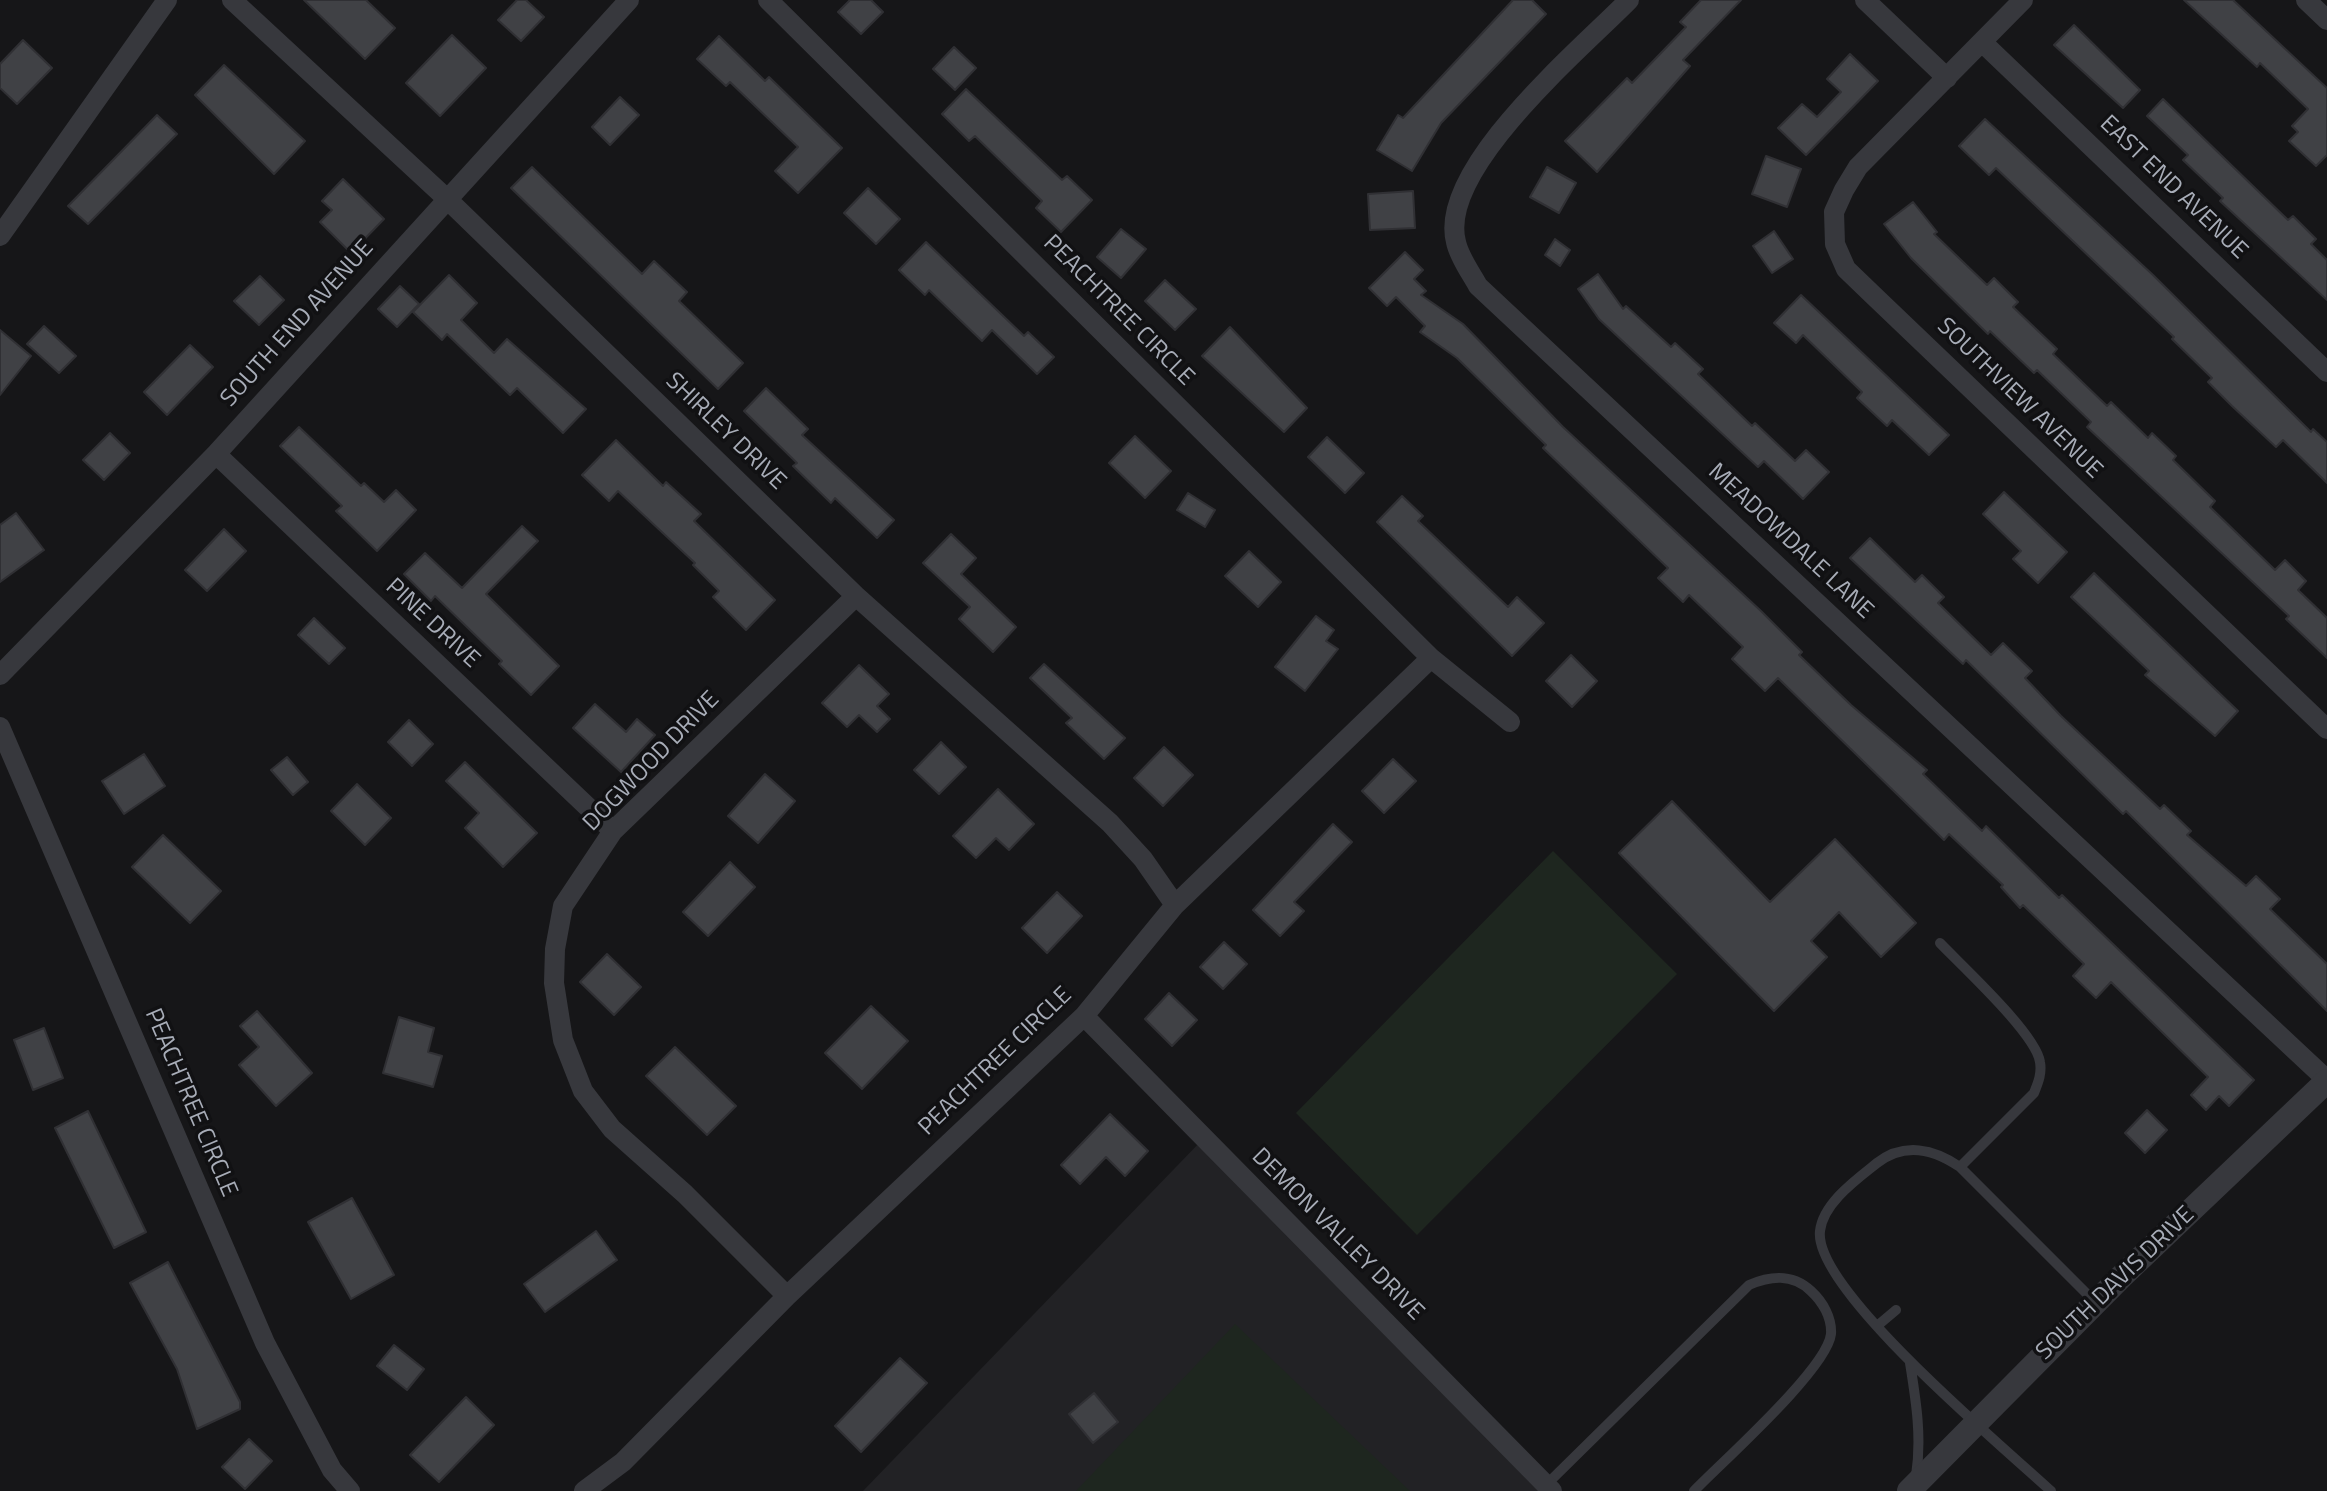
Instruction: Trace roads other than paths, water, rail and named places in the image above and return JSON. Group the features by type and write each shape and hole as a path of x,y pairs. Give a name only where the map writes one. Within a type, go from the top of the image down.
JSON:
{"street":[{"path":"0,236 167,0"},
{"name":"SHIRLEY DRIVE","path":"232,0 446,198 856,596 1110,823 1143,859 1175,905"},
{"name":"SOUTH END AVENUE","path":"0,675 216,454 629,0"},
{"name":"PEACHTREE CIRCLE","path":"768,0 1431,658 1510,722"},
{"name":"MEADOWDALE LANE","path":"1629,0 1510,120 1467,177 1456,209 1455,242 1478,286 2327,1081"},
{"path":"1865,0 1947,78"},
{"name":"SOUTHVIEW AVENUE","path":"2023,0 1858,167 1834,212 1835,244 1846,269 2327,729"},
{"path":"2306,0 2327,20"},
{"name":"EAST END AVENUE","path":"1982,42 2327,372"},
{"name":"PINE DRIVE","path":"216,454 613,831"},
{"name":"DOGWOOD DRIVE","path":"787,1296 685,1194 612,1129 583,1091 563,1040 554,983 555,949 563,906 613,831 856,596"},
{"name":"PEACHTREE CIRCLE","path":"584,1491 623,1462 787,1296 1084,1016 1175,905 1431,658"},
{"name":"PEACHTREE CIRCLE","path":"0,727 265,1343 332,1470 350,1491"},
{"name":"DEMON VALLEY DRIVE","path":"1084,1016 1549,1488"},
{"name":"SOUTH DAVIS DRIVE","path":"1912,1488 2096,1302 2327,1081"}],"lane":[{"path":"1940,943 2030,1039 2040,1060 2040,1079 2034,1093 1960,1167"},
{"path":"2051,1491 1910,1363 1841,1281 1825,1254 1819,1233 1824,1216 1852,1182 1891,1152 1921,1149 1946,1157 1960,1167 2096,1302"},
{"path":"1549,1488 1749,1285 1768,1277 1799,1282 1827,1311 1831,1333 1826,1350 1808,1374 1694,1491"},
{"path":"1877,1326 1896,1310"},
{"path":"1910,1363 1920,1452 1912,1488"}]}
